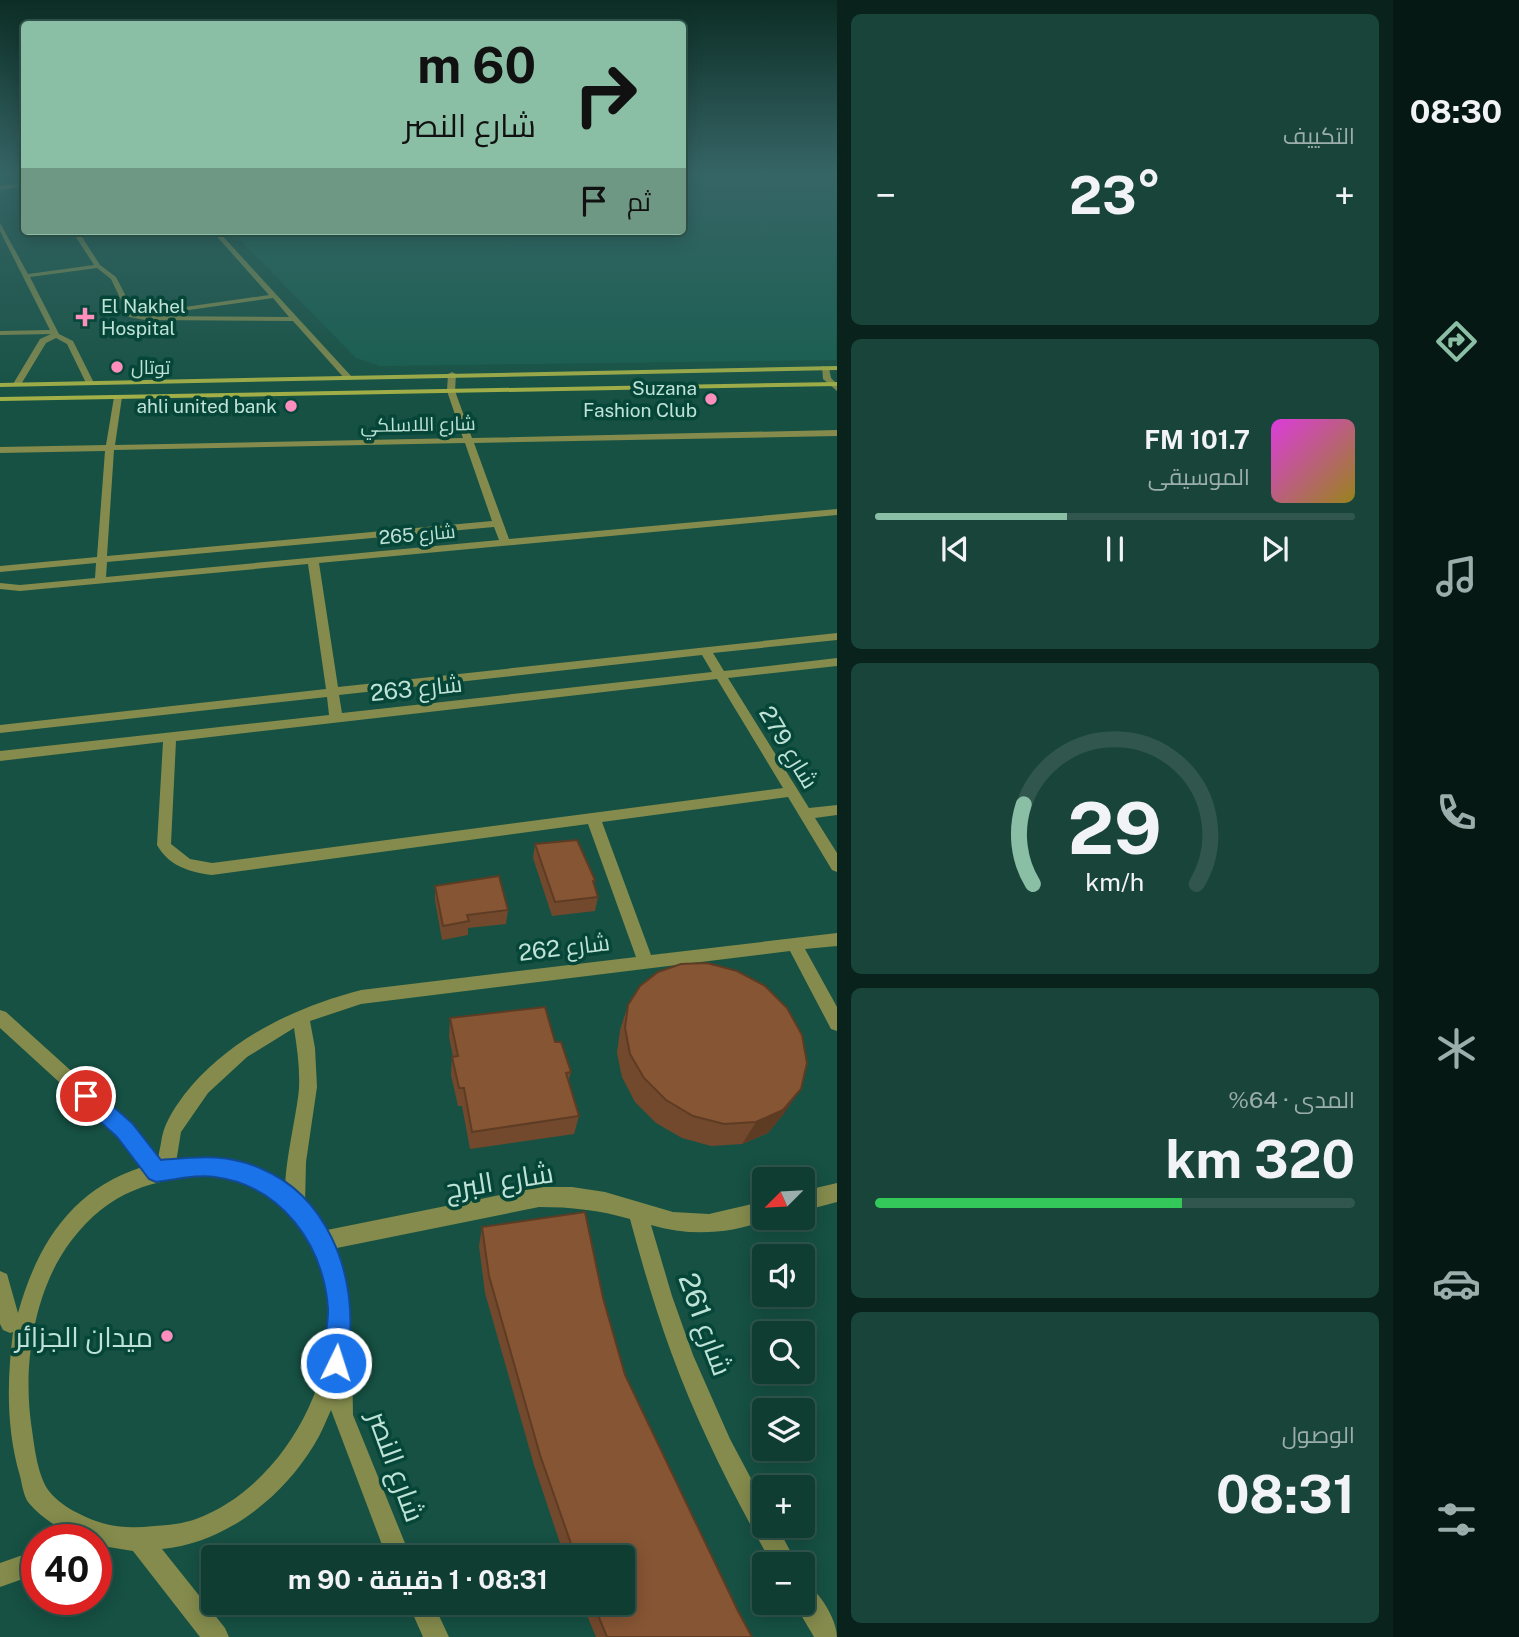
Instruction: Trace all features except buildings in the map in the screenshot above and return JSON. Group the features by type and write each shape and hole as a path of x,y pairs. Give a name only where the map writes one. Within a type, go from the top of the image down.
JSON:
{"main road":[{"path":"0,385 836,368"},
{"name":"شارع اللاسلكي","path":"0,399 835,386"}],"street":[{"path":"11,250 56,333 70,343 90,383"},
{"path":"88,250 98,266 114,278 130,314 135,316 296,319"},
{"path":"233,250 348,377"},
{"path":"26,276 98,266"},
{"path":"135,316 275,296"},
{"path":"0,333 56,333"},
{"path":"17,384 43,341 56,333"},
{"path":"825,368 827,379 835,386"},
{"path":"452,374 451,391 496,524 505,543"},
{"path":"100,581 110,447 118,397"},
{"name":"شارع اللاسلكي","path":"0,450 836,433"},
{"name":"شارع 265","path":"0,586 20,588 100,581 836,512"},
{"name":"شارع 265","path":"0,569 496,524"},
{"path":"313,561 336,718"},
{"name":"شارع 263","path":"0,729 836,635"},
{"name":"شارع 279","path":"705,650 836,866"},
{"name":"شارع 263","path":"0,756 836,662"},
{"path":"170,737 164,845 174,859 191,867 212,869 792,792"},
{"path":"805,814 836,810"},
{"path":"593,818 646,962"},
{"name":"شارع 262","path":"162,1170 173,1129 191,1101 213,1075 263,1036 326,1005 361,996 836,939"},
{"path":"793,944 836,1024"},
{"path":"0,1017 124,1130 162,1170"},
{"path":"296,1204 297,1162 308,1087 301,1019"},
{"path":"74,1524 36,1493 14,1457 2,1415 0,1371 10,1323 33,1269 68,1224 110,1191 162,1170 214,1166 258,1178 296,1204 322,1241 335,1273 340,1311 336,1363 318,1416 287,1466 244,1506 193,1532 140,1541 112,1540"},
{"path":"816,1197 836,1192"},
{"name":"شارع البرج","path":"322,1241 539,1197 572,1197 605,1202 673,1222 709,1224 752,1214"},
{"name":"شارع 261","path":"637,1211 671,1324 698,1392 732,1466 779,1552"},
{"path":"0,1281 10,1323"},
{"name":"شارع النصر","path":"340,1311 342,1415 394,1545"},
{"path":"140,1541 216,1637"},
{"path":"0,1575 21,1568"},
{"path":"426,1615 436,1637"},
{"path":"815,1615 828,1637"}],"shaded area":[{"path":"250,250 836,250 836,360 380,366 356,358"}],"place":[{"name":"El Nakhel Hospital","path":"85,317"},
{"name":"توتال","path":"117,367"},
{"name":"Suzana Fashion Club","path":"711,399"},
{"name":"ahli united bank","path":"291,406"},
{"name":"ميدان الجزائر","path":"167,1336"}],"route":[{"path":"86,1096 124,1130 156,1171 214,1166 258,1178 296,1204 322,1241 335,1273 340,1311 336,1363"}]}
